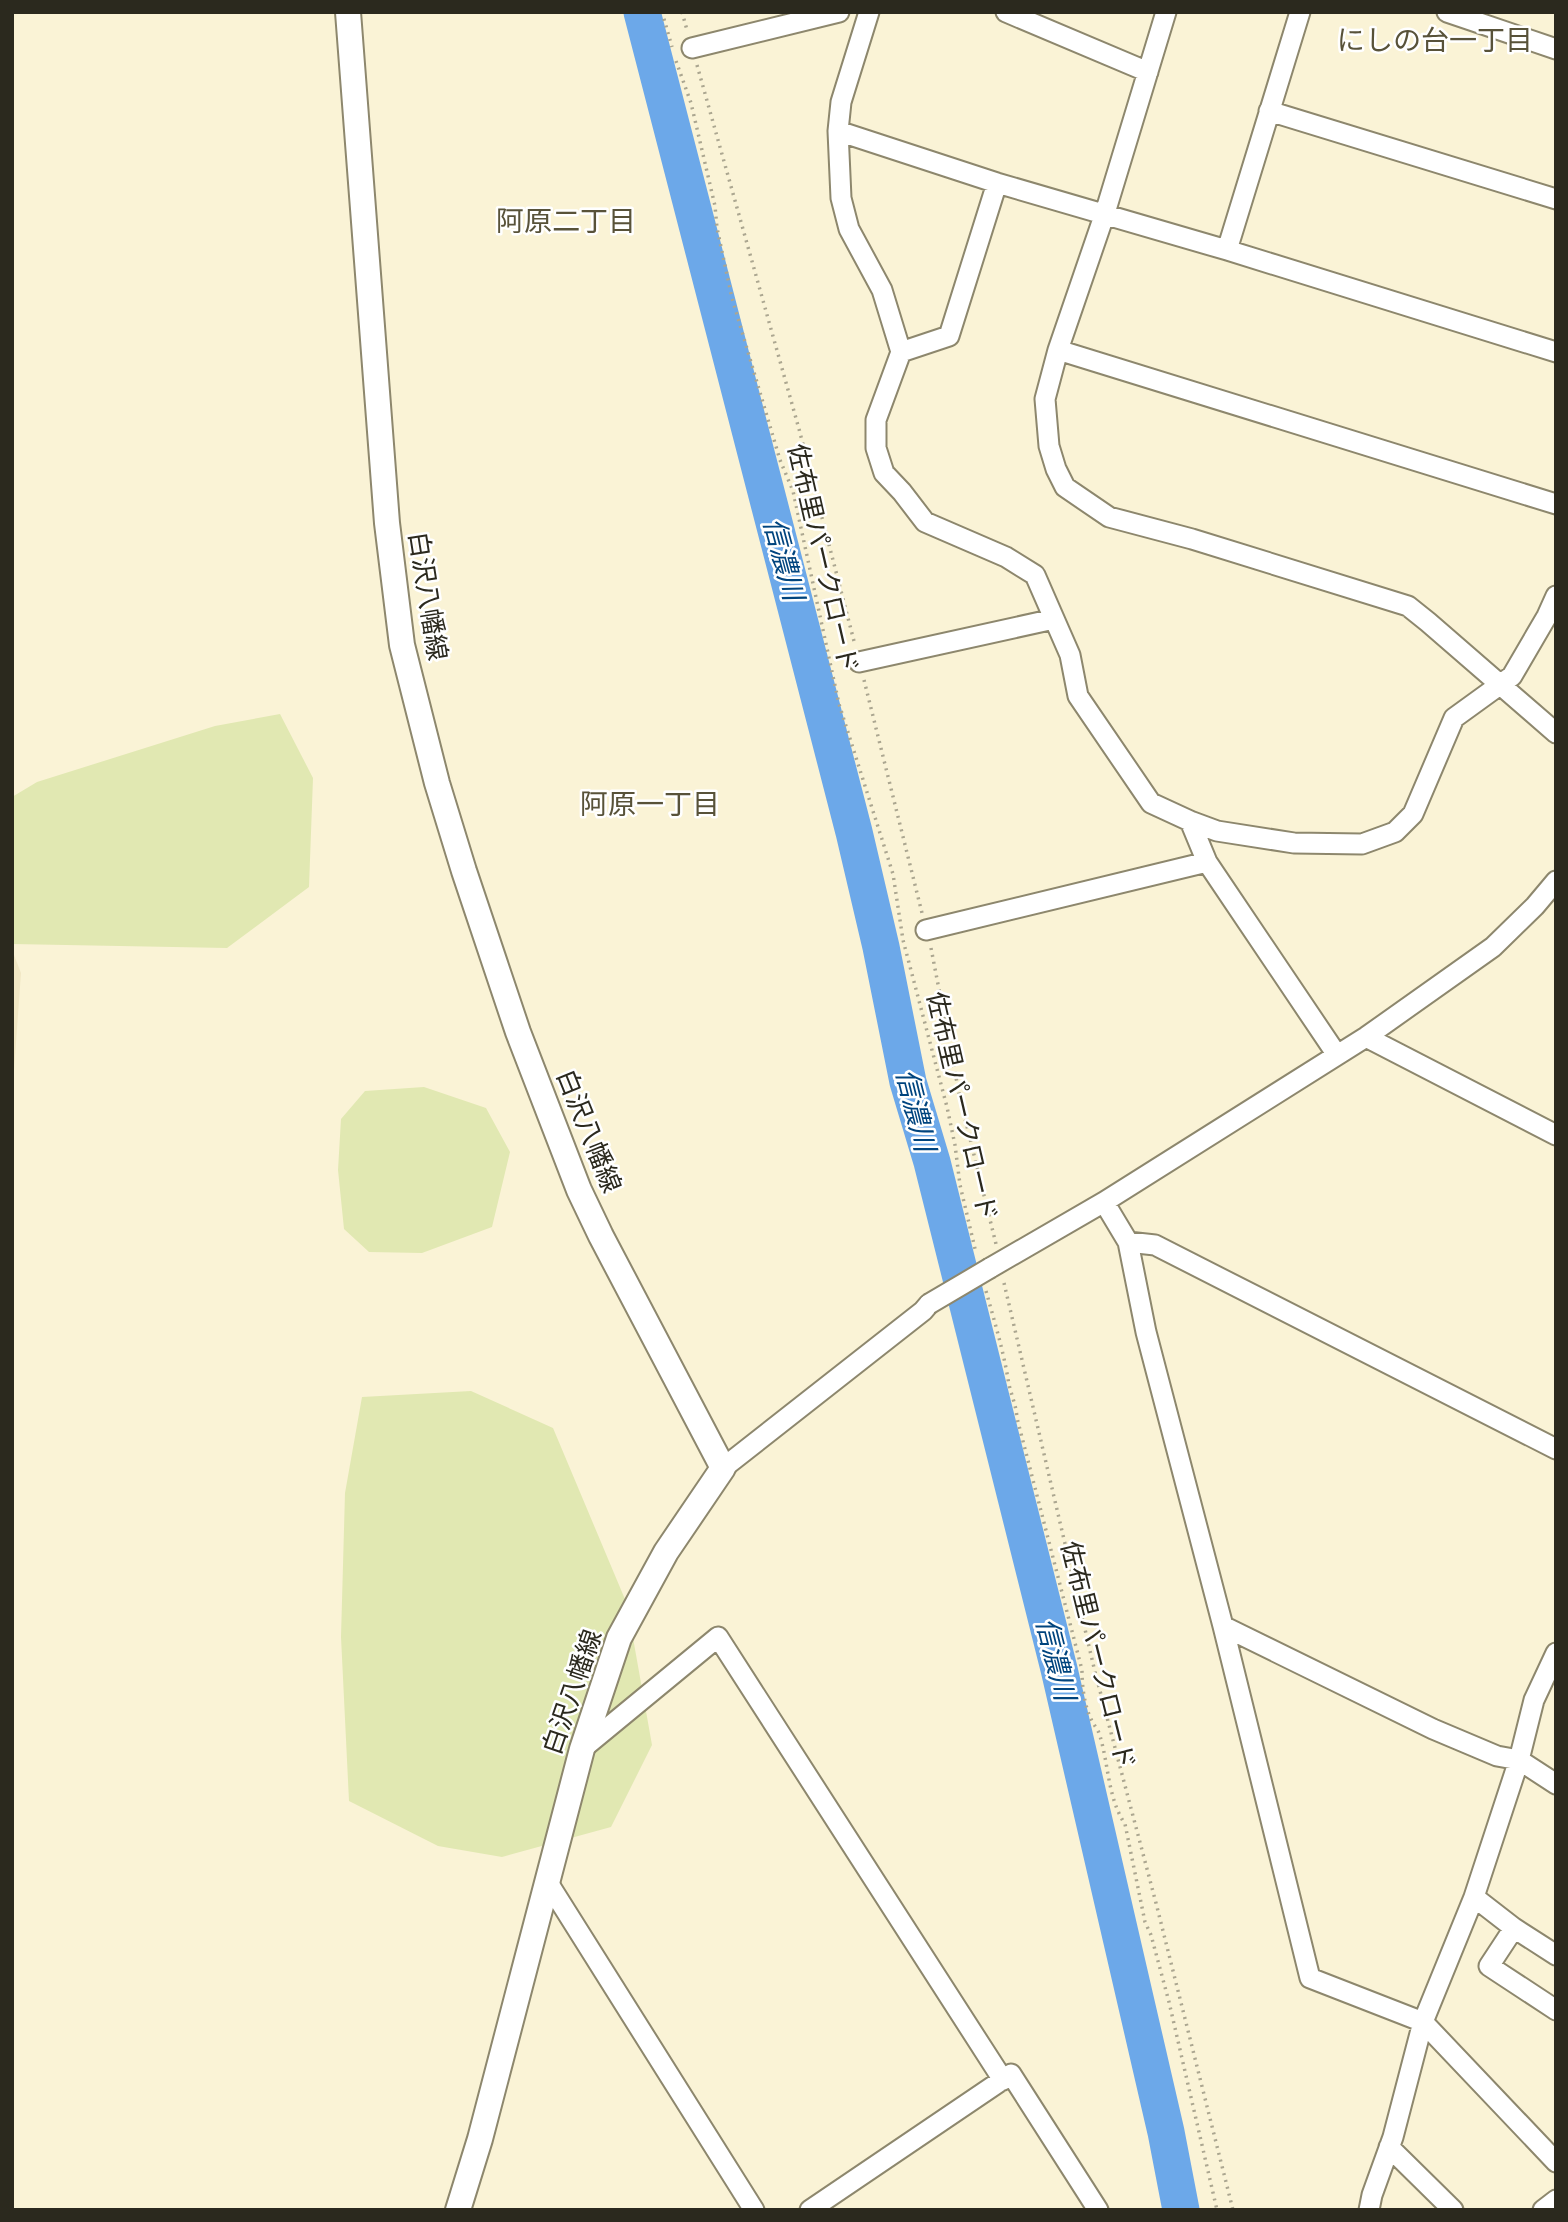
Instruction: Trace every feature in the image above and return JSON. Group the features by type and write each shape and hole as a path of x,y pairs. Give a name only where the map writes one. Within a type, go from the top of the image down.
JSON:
{"main road":[{"name":"白沢八幡線","path":"348,12 387,523 402,645 437,783 518,1032 579,1190 600,1236 723,1468 666,1552 619,1638 582,1749 480,2138 458,2210"}],"street":[{"path":"692,48 839,12"},
{"path":"869,12 841,102 838,131 841,198 849,229 882,290 901,352 876,420 876,448 884,473 925,522 1006,556 1035,575 1070,655 1078,696 1151,803 1217,831 1294,843 1362,844 1395,832 1413,814 1454,718 1512,676 1556,596"},
{"path":"1006,12 1148,72"},
{"path":"1166,12 1105,213 1058,349 1045,399 1049,446 1065,486 1109,517 1192,539 1408,606 1556,733"},
{"path":"1227,250 1300,12"},
{"path":"1447,12 1478,17 1556,49"},
{"path":"1269,111 1556,199"},
{"path":"838,131 997,183 1105,213 1556,352"},
{"path":"901,352 949,336 997,183"},
{"path":"1058,349 1556,504"},
{"path":"859,662 1054,618"},
{"path":"1190,821 1207,862 1337,1055"},
{"path":"926,930 1207,862"},
{"path":"723,1468 929,1304 1104,1202 1366,1037 1493,947 1556,881"},
{"path":"1366,1037 1556,1135"},
{"path":"1104,1202 1128,1242 1146,1332 1223,1626 1310,1978 1423,2022 1556,2162"},
{"path":"1128,1242 1155,1245 1556,1449"},
{"path":"1223,1626 1433,1729 1497,1756 1519,1760 1556,1784"},
{"path":"582,1749 718,1637 1003,2080"},
{"path":"1369,2210 1423,2022 1474,1897 1519,1760 1534,1700 1556,1653"},
{"path":"547,1881 754,2210"},
{"path":"1474,1897 1514,1928 1556,1955"},
{"path":"1514,1928 1489,1966 1556,2010"},
{"path":"810,2210 1011,2074 1098,2210"},
{"path":"1389,2147 1452,2210"},
{"path":"1543,2210 1556,2200"}],"path":[{"name":"佐布里パークロード","path":"662,12 691,103 732,298 780,460 793,491 839,704 893,874 904,940 947,1107 960,1185 988,1269 1017,1418 1077,1646 1082,1685 1090,1717 1099,1732 1109,1780 1125,1824 1145,1922 1152,1935 1169,2002 1217,2210"},
{"path":"692,48 799,429 859,662 926,930 960,1098 988,1269 1156,1903 1233,2210"}],"shaded area":[{"path":"12,950 21,973 12,1098"}],"green space":[{"path":"280,714 313,778 309,887 227,948 12,944 12,797 37,782 215,726"},
{"path":"424,1087 486,1108 510,1152 492,1227 422,1253 369,1252 344,1229 338,1170 341,1119 365,1091"},
{"path":"471,1391 553,1428 627,1604 652,1745 611,1827 502,1857 438,1846 349,1801 341,1637 345,1493 362,1397"}],"waterway":[{"name":"信濃川","path":"642,12 854,832 881,947 908,1082 932,1162 1059,1669 1166,2132 1181,2210"}],"district":[{"name":"にしの台一丁目","path":"1435,40"},
{"name":"阿原二丁目","path":"566,221"},
{"name":"阿原一丁目","path":"650,804"}]}
